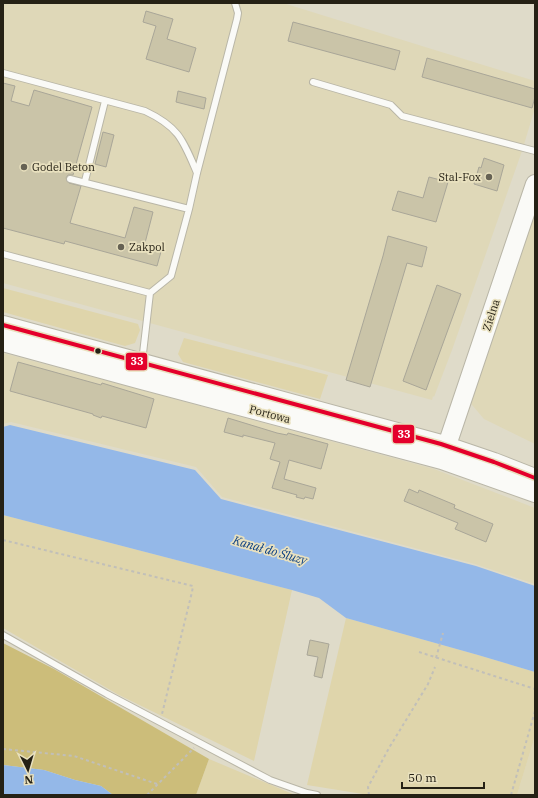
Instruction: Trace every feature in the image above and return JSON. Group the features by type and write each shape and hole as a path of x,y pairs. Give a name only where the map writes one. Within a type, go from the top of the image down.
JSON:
{"street":[{"name":"Zielna","path":"445,453 535,184"},
{"name":"Portowa","path":"3,325 140,371"},
{"name":"Portowa","path":"3,342 140,371 535,478"},
{"name":"Portowa","path":"445,453 535,494"}],"lane":[{"path":"140,371 150,293 171,276 189,209 196,173 237,19 238,13 235,3"},
{"path":"3,73 145,112 160,118 172,127 185,146 196,173"},
{"path":"313,82 391,105 402,116 535,151"},
{"path":"85,182 105,101"},
{"path":"70,179 189,209"},
{"path":"3,254 150,293"},
{"path":"3,635 160,723 270,780 317,795"}],"path":[{"path":"3,540 193,586 160,723"},
{"path":"436,658 443,633"},
{"path":"419,652 535,688"},
{"path":"369,795 368,787 389,748 428,684 435,667"},
{"path":"512,795 535,711"},
{"path":"146,795 199,742"},
{"path":"3,749 74,756 157,784"}],"shaded area":[{"path":"3,3 283,3 535,81 535,108 522,151 452,350 432,400 3,283"},
{"path":"535,204 535,444 484,419 467,399"},
{"path":"3,288 138,324 140,330 135,343 125,346 3,312"},
{"path":"184,338 328,375 320,399 183,362 178,354"},
{"path":"3,353 434,469 535,508 535,584 475,564 222,497 196,467 11,422 3,424"},
{"path":"3,515 292,590 254,761 119,695 3,628"},
{"path":"346,618 535,672 535,736 517,795 369,795 307,785"},
{"path":"3,643 54,669 209,759 196,795 113,795 101,786 75,780 44,770 3,765"},
{"path":"535,736 535,795 517,795"},
{"path":"209,759 295,795 196,795"}],"water":[{"name":"Kanał do Śluzy","path":"10,425 195,470 221,499 476,566 535,586 535,672 346,618 319,598 292,590 3,515 3,427"},
{"path":"3,765 44,770 75,780 101,786 113,795 3,795"}],"building":[{"path":"146,11 173,19 167,39 196,48 189,72 146,59 156,26 143,22"},
{"path":"293,22 400,51 395,70 288,41"},
{"path":"427,58 535,89 535,97 532,108 422,77"},
{"name":"Godel Beton","path":"3,83 15,86 11,101 29,106 34,90 92,107 73,175 68,175 66,178 69,183 81,186 70,223 125,238 134,207 153,212 145,243 162,248 157,266 65,241 64,244 3,228"},
{"path":"178,91 206,98 204,109 176,102"},
{"path":"103,132 114,135 106,167 95,164"},
{"name":"Stal-Fox","path":"484,158 504,165 497,191 474,184 479,167 481,168"},
{"path":"429,177 448,182 436,222 392,210 398,191 423,198"},
{"path":"388,236 427,247 422,267 407,263 370,387 346,380"},
{"path":"437,285 461,294 426,390 403,381"},
{"path":"18,362 101,385 102,383 154,399 146,428 102,416 101,418 93,414 10,391"},
{"path":"228,418 277,433 287,435 288,433 328,444 321,469 289,460 284,479 316,488 313,499 296,497 297,495 272,488 280,462 270,459 275,443 224,432"},
{"path":"409,489 418,493 419,490 455,505 454,508 493,524 486,542 455,529 458,523 404,501"},
{"path":"310,640 329,644 322,678 314,676 318,657 307,655"}],"transit line":[{"name":"33","path":"3,325 441,444 535,478"}],"place":[{"name":"Godel Beton","path":"24,167"},
{"name":"Stal-Fox","path":"489,177"},
{"name":"Zakpol","path":"121,247"}]}
